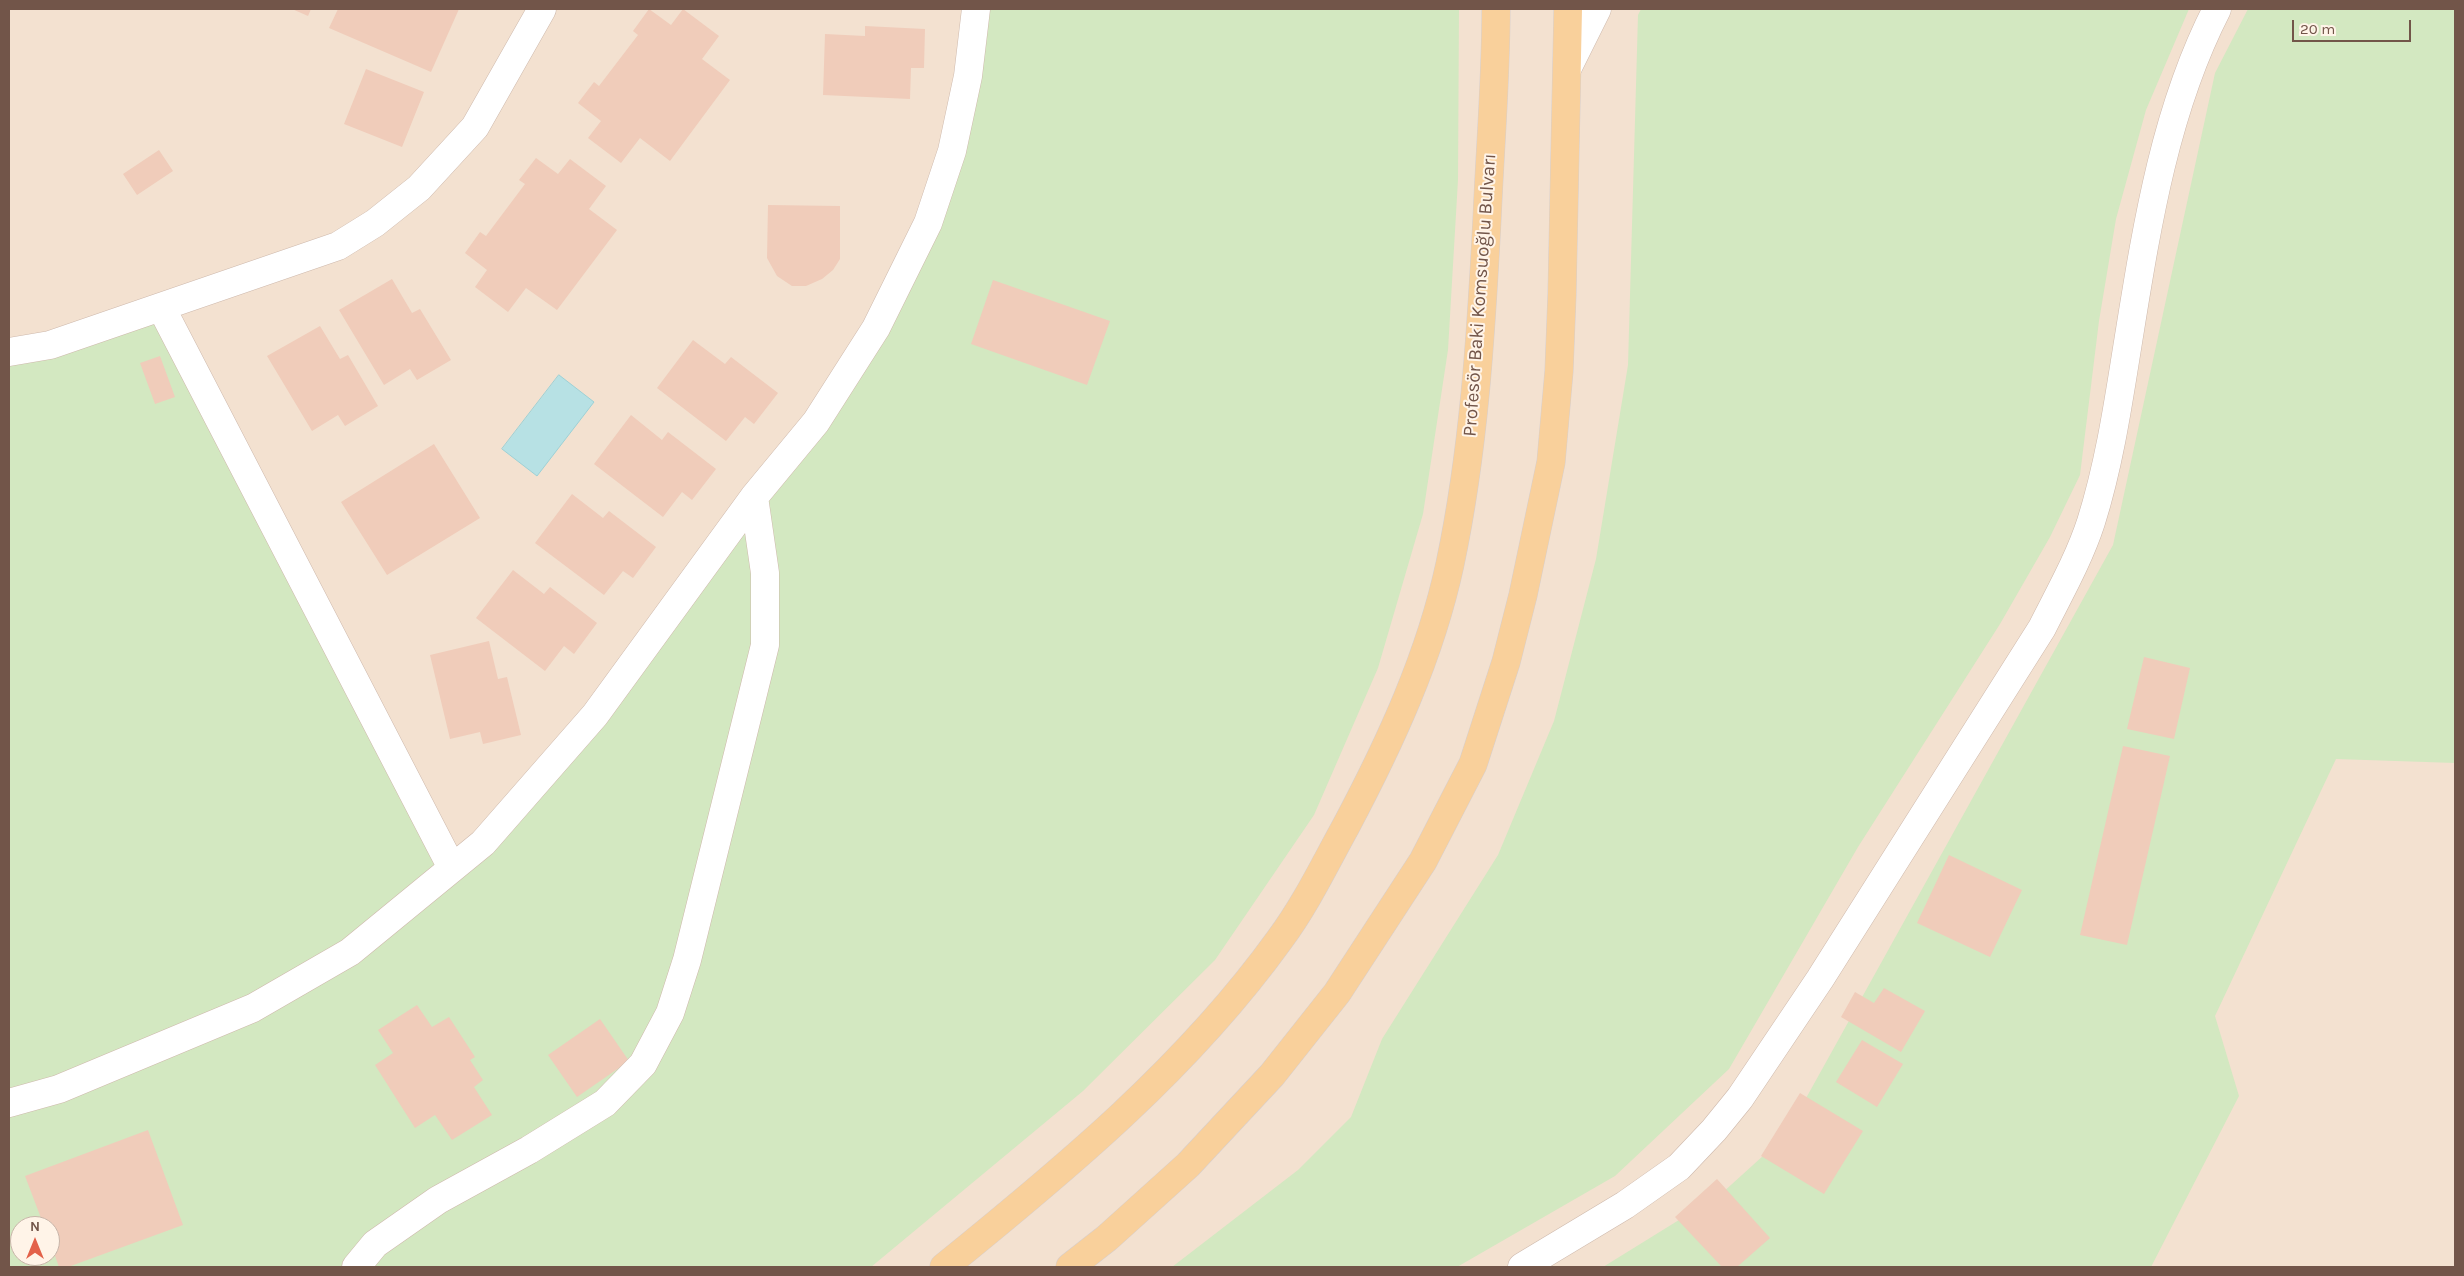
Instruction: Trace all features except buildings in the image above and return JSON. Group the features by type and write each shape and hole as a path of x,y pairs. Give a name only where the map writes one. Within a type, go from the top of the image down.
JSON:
{"main road":[{"name":"Profesör Baki Komsuoğlu Bulvarı","path":"944,1267 1077,1158 1147,1091 1224,1010 1282,938 1323,869 1368,785 1406,705 1430,637 1450,566 1469,449 1480,352 1496,9"},
{"path":"1070,1267 1107,1238 1188,1165 1272,1075 1337,994 1423,861 1473,764 1506,662 1523,595 1551,462 1559,371 1568,9"}],"street":[{"path":"9,352 50,345 338,246 375,223 419,188 475,127 542,9"},
{"path":"9,1103 59,1089 253,1008 350,952 483,843 595,715 754,497 816,422 876,328 928,222 952,152 968,76 976,9"},
{"path":"1568,66 1597,9"},
{"path":"1522,1267 1625,1205 1679,1167 1714,1130 1740,1098 1820,979 2042,628 2071,571 2091,522 2119,400 2149,215 2163,153 2184,84 2217,9"},
{"path":"161,307 452,868"},
{"path":"356,1267 376,1244 438,1200 529,1150 605,1103 643,1064 670,1013 687,960 765,645 765,574 754,497"}],"shaded area":[{"path":"9,9 2455,9 2455,1267 9,1267"}],"green space":[{"path":"976,9 1459,9 1458,180 1448,350 1423,514 1378,668 1314,815 1215,960 1083,1091 871,1267 9,1267 9,352 161,307 452,867 483,843 754,497 928,223"},
{"path":"1641,9 2189,9 2146,110 2116,219 2099,321 2080,475 2050,537 2000,624 1858,847 1729,1069 1615,1176 1457,1267 1172,1267 1298,1170 1351,1117 1382,1039 1498,855 1554,721 1596,559 1628,365 1638,15"},
{"path":"2248,9 2455,9 2455,763 2336,759 2215,1016 2239,1096 2151,1267 1603,1267 1721,1194 1785,1136 2113,545 2215,73"}],"water":[{"path":"559,375 594,402 537,476 502,449"}]}
